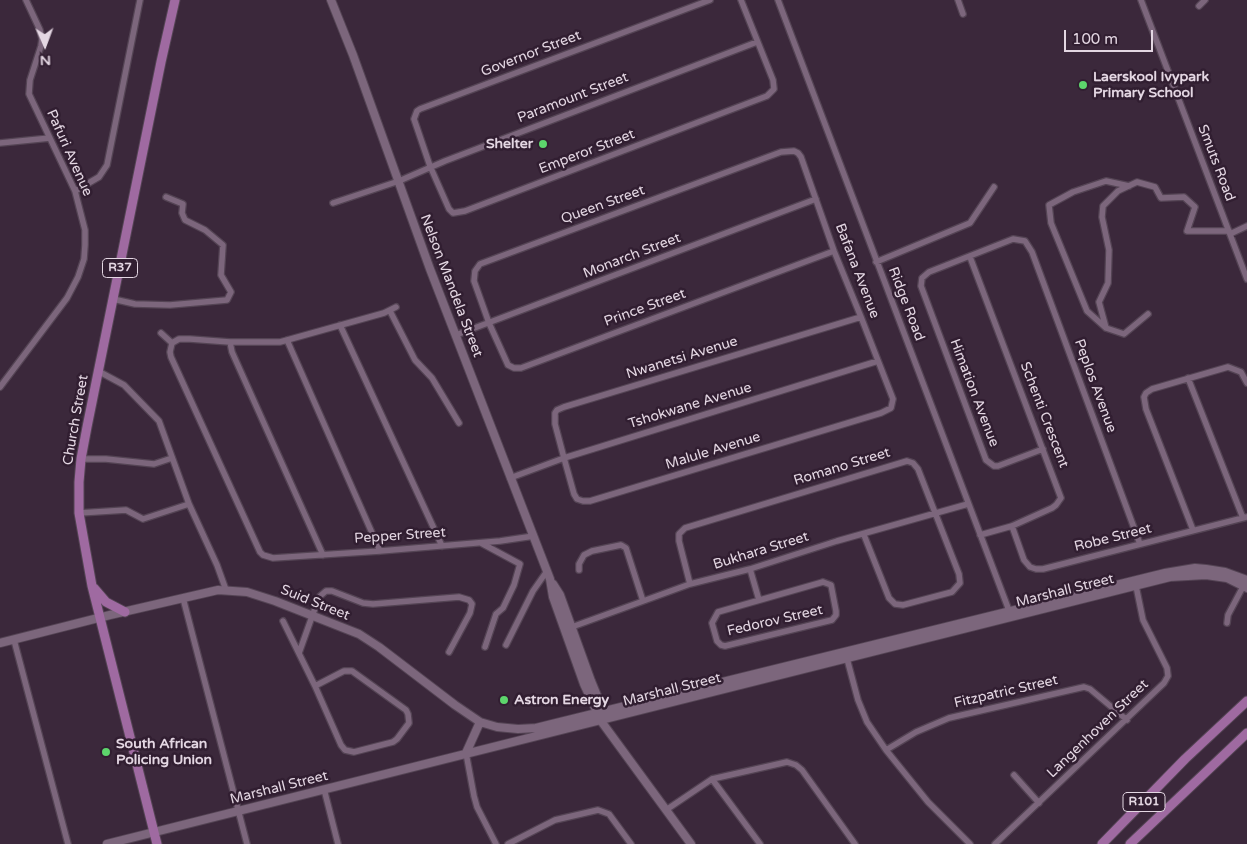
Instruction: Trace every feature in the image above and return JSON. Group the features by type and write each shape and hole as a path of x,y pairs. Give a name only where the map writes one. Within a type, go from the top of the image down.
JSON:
{"main road":[{"name":"Church Street","path":"157,844 92,586 80,513 81,459 175,0"},
{"path":"92,586 106,602 124,612"},
{"name":"R101","path":"1102,844 1185,759 1247,701"},
{"name":"R101","path":"1130,844 1247,733"}],"street":[{"name":"Pafuri Avenue","path":"0,386 67,298 78,277 84,259 85,230 75,191 29,94 30,80 42,40 40,30 26,0"},
{"path":"75,191 99,177 107,165 140,0"},
{"name":"Nelson Mandela Street","path":"331,0 510,478 534,536 548,575 553,597 568,629 600,712 608,729 691,844"},
{"name":"Governor Street","path":"430,166 414,119 420,109 710,0"},
{"path":"741,0 757,42"},
{"name":"Ridge Road","path":"778,0 1010,614"},
{"path":"958,0 964,14"},
{"name":"Smuts Road","path":"1141,0 1247,279"},
{"path":"1198,6 1205,0"},
{"name":"Paramount Street","path":"333,202 398,181 430,166 757,42"},
{"name":"Emperor Street","path":"430,166 449,209 453,213 459,213 762,99 774,89 773,80 757,42"},
{"path":"0,143 50,138"},
{"name":"Bafana Avenue","path":"794,151 801,157 834,251 862,317 893,398 893,403"},
{"name":"Queen Street","path":"489,323 474,281 475,271 480,264 781,152 794,151"},
{"path":"1130,186 1106,181 1073,192 1050,205 1051,223 1088,311 1106,328 1124,334 1148,314"},
{"path":"1106,328 1099,302 1108,283 1109,250 1102,217 1103,206 1118,192 1137,182 1155,186 1161,198 1184,197 1195,207 1187,231 1230,232 1247,226"},
{"path":"876,262 970,222 994,187"},
{"path":"113,299 135,304 170,305 227,300 231,292 221,274 223,245 205,230 185,220 182,213 184,204 166,197"},
{"name":"Monarch Street","path":"456,335 816,199"},
{"name":"Peplos Avenue","path":"970,257 1013,239 1022,240 1028,244 1140,544"},
{"name":"Prince Street","path":"489,323 508,365 514,368 521,368 834,251"},
{"name":"Himation Avenue","path":"970,257 928,272 922,281 924,293 986,460 994,466 998,466 1044,449"},
{"name":"Schenti Crescent","path":"970,257 1061,498 1056,505 1012,526 980,535"},
{"path":"161,333 172,343 179,339 190,339 273,343 390,311 396,307"},
{"path":"390,311 415,360 432,378 459,423"},
{"name":"Nwanetsi Avenue","path":"564,458 555,418 557,410 862,317"},
{"path":"340,325 442,546"},
{"path":"287,340 380,551"},
{"path":"230,342 232,352 323,554"},
{"name":"Pepper Street","path":"172,343 171,358 260,552 268,557 380,551 481,543 534,536"},
{"name":"Tshokwane Avenue","path":"510,478 564,458 878,361"},
{"path":"1193,530 1144,403 1146,393 1152,389 1228,367 1241,372 1247,383"},
{"path":"98,371 124,385 159,421 189,504 217,565 226,590"},
{"path":"1188,378 1245,518"},
{"name":"Malule Avenue","path":"564,458 577,499 590,501 881,413 891,408 893,403"},
{"path":"81,459 106,459 154,464 172,458"},
{"name":"Romano Street","path":"690,584 679,541 680,534 685,528 907,462 916,466 960,579 958,586 952,592 903,605 895,604 889,598 864,535"},
{"path":"80,513 126,510 143,519 189,504"},
{"name":"Bukhara Street","path":"568,629 690,584 750,569 968,504"},
{"name":"Robe Street","path":"1012,526 1024,560 1030,567 1043,569 1245,518"},
{"path":"481,543 520,564 507,600 503,608 496,614 485,647"},
{"path":"580,570 579,564 584,555 592,551 621,545 626,548 643,601"},
{"name":"Fedorov Street","path":"750,569 759,600"},
{"name":"Marshall Street","path":"600,712 846,655 1180,570 1206,569 1225,572 1246,582"},
{"path":"506,645 533,591 548,575"},
{"name":"Marshall Street","path":"1010,614 1170,577 1206,575 1246,582"},
{"path":"1227,623 1228,615 1246,582"},
{"name":"Fedorov Street","path":"818,583 827,583 831,585 836,615 832,620 725,646 718,643 712,623 718,612 759,600 818,583"},
{"name":"Langenhoven Street","path":"995,844 1127,720 1164,683 1168,676 1164,660 1143,620 1136,586"},
{"name":"Suid Street","path":"0,643 183,598 226,590 254,594 359,634 379,647 454,705 480,722 514,729 536,728 600,712"},
{"path":"299,653 319,597 326,591 332,591 363,603 373,604 465,598 472,604 471,609 449,652"},
{"path":"183,598 247,844"},
{"path":"283,621 315,686 340,745 349,752 354,752 395,741 409,723 410,718 406,710 352,671 344,671 315,686"},
{"path":"14,640 68,844"},
{"path":"846,655 860,708 886,750 928,802 970,844"},
{"name":"Marshall Street","path":"107,844 604,720 846,655"},
{"name":"Fitzpatric Street","path":"886,750 916,732 949,718 1084,687 1096,693 1127,720"},
{"path":"480,722 466,753 477,807 496,844"},
{"path":"666,810 712,779 783,763 796,765 802,770 856,844"},
{"path":"1014,776 1038,803"},
{"path":"712,779 760,844"},
{"path":"324,789 338,844"},
{"path":"508,844 555,820 598,810 609,814 631,844"}],"place":[{"name":"Laerskool Ivypark Primary School","path":"1083,85"},
{"name":"Shelter","path":"543,144"},
{"name":"Astron Energy","path":"504,700"},
{"name":"South African Policing Union","path":"106,752"}]}
